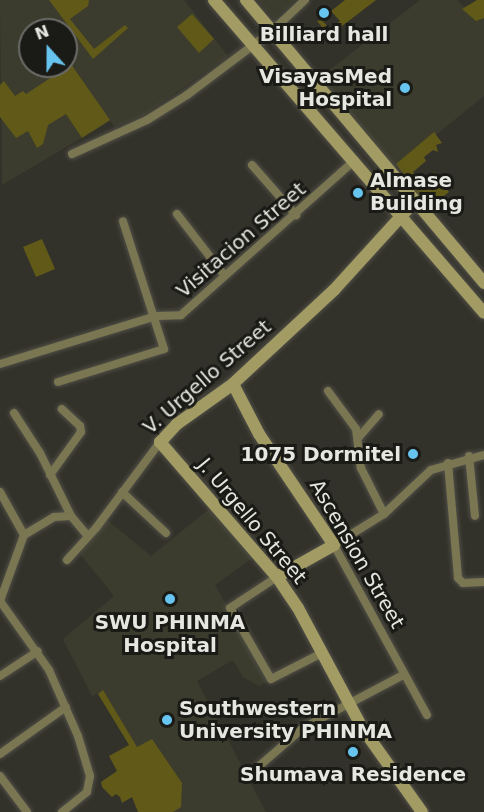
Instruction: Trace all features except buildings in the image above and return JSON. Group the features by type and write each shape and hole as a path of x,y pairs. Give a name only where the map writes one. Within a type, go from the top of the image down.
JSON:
{"street":[{"path":"214,0 355,160 484,313"},
{"path":"246,0 484,283"},
{"path":"72,154 147,120 272,31 305,0"},
{"name":"Visitacion Street","path":"0,364 156,316 181,315 296,215 355,160"},
{"path":"252,165 296,215"},
{"name":"V. Urgello Street","path":"67,560 87,535 96,528 160,442 177,424 232,384 334,290 415,201"},
{"path":"177,214 225,276"},
{"path":"58,382 164,349 156,316 123,221"},
{"name":"Ascension Street","path":"232,384 259,434 334,545 403,675 427,715"},
{"path":"328,391 359,437 361,468 384,514"},
{"path":"50,476 81,432 81,426 63,409"},
{"path":"14,413 71,516 87,535"},
{"path":"359,437 379,414"},
{"name":"J. Urgello Street","path":"160,442 277,577 349,704 419,811"},
{"path":"322,653 271,679 230,608 277,577 384,514 431,470 469,456 484,455"},
{"path":"469,456 475,516"},
{"path":"448,463 458,578 463,583 484,582"},
{"path":"0,492 24,535"},
{"path":"122,492 166,533"},
{"path":"62,812 87,792 90,776 66,707 38,651 0,601 24,535 54,517 71,516"},
{"path":"0,676 38,651"},
{"path":"258,767 293,734 403,675"},
{"path":"0,754 66,707"},
{"path":"0,776 27,812"}],"shaded area":[{"path":"0,0 184,0 228,56 145,114 115,127 110,121 2,185"},
{"path":"49,0 89,0 88,6 71,18 62,18"},
{"path":"258,0 295,0 274,19"},
{"path":"345,0 376,0 329,36 327,33 340,21 331,11"},
{"name":"VisayasMed Hospital","path":"420,0 457,0 476,19 484,15 484,96 395,168 318,79"},
{"path":"477,0 484,0 484,18 476,21 462,9"},
{"path":"192,14 214,39 199,53 177,27"},
{"path":"322,20 327,26 324,29 327,33 317,21"},
{"path":"125,25 128,28 93,59 78,39 78,29 94,49"},
{"path":"78,74 110,120 82,138 66,114 48,125 43,144 37,148 28,131 16,138 0,117 0,85 4,81 15,96 23,91 26,94 50,78 78,78"},
{"path":"434,132 442,143 436,145 438,152 433,150 424,157 426,161 413,172 420,182 434,172 449,192 428,209 396,164"},
{"path":"42,239 55,269 36,277 23,247"},
{"path":"213,506 255,556 215,585 270,680 259,686 243,677 233,660 197,681 266,812 138,812 131,745 98,693 92,696 63,639 114,596 80,554 106,519 151,556"},
{"path":"103,690 137,747 152,739 182,783 181,807 173,812 138,812 132,797 122,803 120,797 116,794 112,797 102,787 101,782 117,771 109,756 129,745 98,694"}],"place":[{"name":"Billiard hall","path":"324,13"},
{"name":"VisayasMed Hospital","path":"405,88"},
{"name":"Almase Building","path":"358,193"},
{"name":"1075 Dormitel","path":"413,454"},
{"name":"SWU PHINMA Hospital","path":"170,599"},
{"name":"Southwestern University PHINMA","path":"167,720"},
{"name":"Shumava Residence","path":"353,752"}]}
